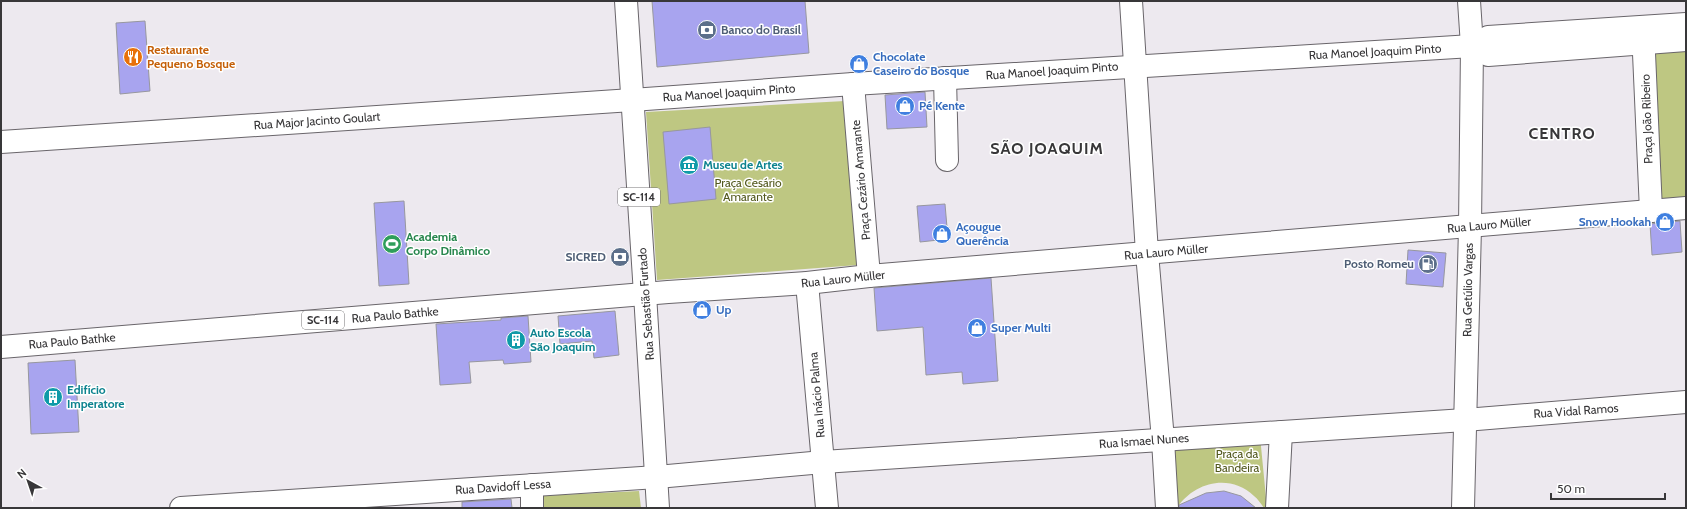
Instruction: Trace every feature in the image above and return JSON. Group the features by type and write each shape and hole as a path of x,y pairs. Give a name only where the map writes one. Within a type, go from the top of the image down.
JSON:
{"street":[{"name":"SC-114","path":"626,1 632,100"},
{"path":"1131,1 1147,253 1168,508"},
{"name":"Rua Getúlio Vargas","path":"1463,508 1470,227 1472,46 1469,1"},
{"name":"Rua Manoel Joaquim Pinto","path":"1644,36 1686,24"},
{"name":"Rua Manoel Joaquim Pinto","path":"632,100 945,78 1472,46 1488,37 1644,36 1686,40"},
{"name":"Praça João Ribeiro","path":"1644,36 1651,211"},
{"path":"945,78 947,160"},
{"name":"Praça Cezário Amarante","path":"853,84 870,276"},
{"name":"Rua Major Jacinto Goulart","path":"1,142 632,100"},
{"name":"Rua Sebastião Furtado","path":"632,100 658,508"},
{"name":"Rua Lauro Müller","path":"645,294 807,283 870,276 1686,208"},
{"name":"Rua Inácio Palma","path":"807,283 828,508"},
{"name":"Rua Paulo Bathke","path":"1,347 645,294"},
{"name":"Rua Vidal Ramos","path":"1465,420 1686,402"},
{"name":"Rua Ismael Nunes","path":"823,462 1465,420"},
{"path":"1278,508 1281,432"},
{"name":"Rua Davidoff Lessa","path":"181,508 399,501 532,485 657,477 823,462"},
{"path":"532,485 532,508"}],"green space":[{"path":"1686,43 1686,197 1657,199 1650,46"},
{"name":"Praça Cesário Amarante","path":"845,101 858,265 657,280 646,112"},
{"name":"Praça da Bandeira","path":"1260,436 1267,508 1264,508 1255,497 1244,489 1224,483 1213,484 1193,492 1184,499 1177,508 1168,443"},
{"path":"639,491 641,508 539,508 539,496"}],"building":[{"name":"Banco do Brasil","path":"652,1 805,1 809,53 657,67"},
{"name":"Restaurante Pequeno Bosque","path":"145,21 150,91 120,94 116,23"},
{"name":"Pé Kente","path":"925,92 927,127 887,129 885,95"},
{"name":"Museu de Artes","path":"710,127 716,199 669,204 663,132"},
{"name":"Academia Corpo Dinâmico","path":"404,201 409,284 379,286 374,203"},
{"path":"945,204 948,239 920,242 917,206"},
{"path":"1680,221 1682,252 1652,255 1650,224"},
{"path":"1408,250 1446,253 1443,287 1406,284"},
{"path":"991,278 998,381 963,384 962,372 926,375 923,327 877,331 874,288"},
{"path":"615,311 619,355 594,358 592,341 560,344 558,316"},
{"path":"528,316 531,362 504,364 503,360 469,362 471,383 440,385 436,324 501,320 501,318"},
{"name":"Edifício Imperatore","path":"75,360 79,432 31,434 28,363"},
{"path":"1224,491 1241,496 1256,508 1179,508 1179,505 1206,493"},
{"path":"511,499 512,508 462,508 462,502"}],"place":[{"name":"Banco do Brasil","path":"707,30"},
{"name":"Restaurante Pequeno Bosque","path":"133,57"},
{"name":"Chocolate Caseiro do Bosque","path":"859,64"},
{"name":"Pé Kente","path":"905,106"},
{"name":"Museu de Artes","path":"689,165"},
{"name":"Snow Hookah","path":"1665,222"},
{"name":"Açougue Querência","path":"942,234"},
{"name":"Academia Corpo Dinâmico","path":"392,244"},
{"name":"SICRED","path":"620,257"},
{"name":"Posto Romeu","path":"1428,264"},
{"name":"Up","path":"702,310"},
{"name":"Super Multi","path":"977,328"},
{"name":"Auto Escola São Joaquim","path":"516,340"},
{"name":"Edifício Imperatore","path":"53,397"}],"district":[{"name":"CENTRO","path":"1562,133"},
{"name":"SÃO JOAQUIM","path":"1047,148"}]}
